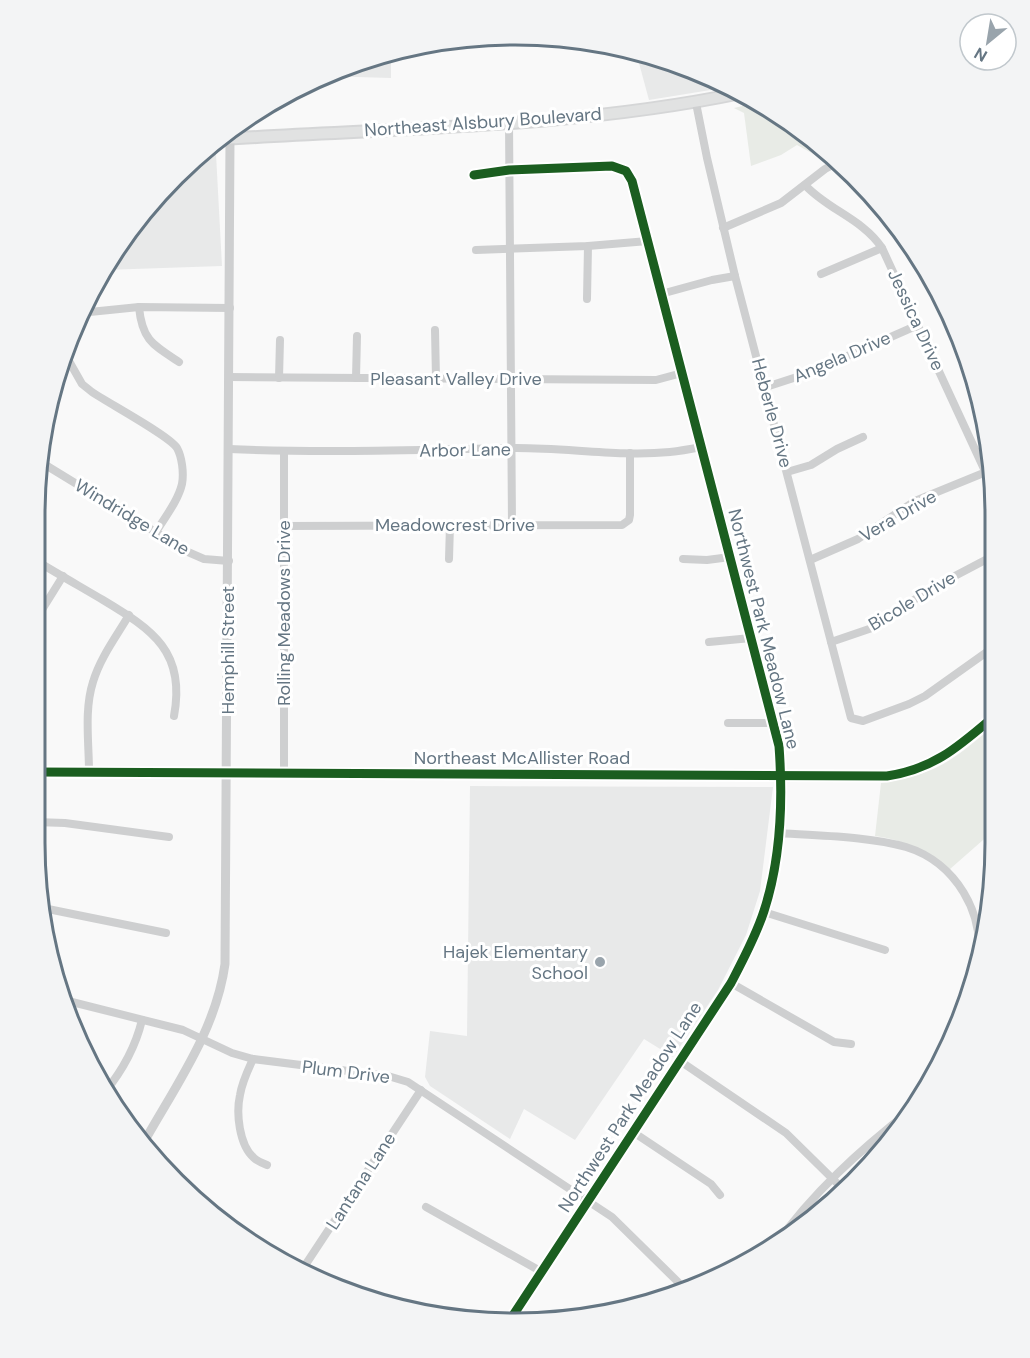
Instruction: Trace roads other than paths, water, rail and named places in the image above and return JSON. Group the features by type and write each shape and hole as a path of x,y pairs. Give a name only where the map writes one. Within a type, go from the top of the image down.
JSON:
{"main road":[{"name":"Northeast Alsbury Boulevard","path":"234,139 509,122 626,112 696,103 728,96"}],"street":[{"name":"Heberle Drive","path":"696,103 706,158 735,276 766,387 849,714 854,720 863,721 916,701 985,653"},
{"path":"509,122 512,525"},
{"name":"Hemphill Street","path":"148,1136 202,1039 218,1000 225,964 230,308 227,144"},
{"name":"Northwest Park Meadow Lane","path":"509,170 612,165 626,171 632,181 779,746 781,776 776,857 764,912 750,946 731,983 515,1313"},
{"path":"723,228 781,203 830,166"},
{"path":"474,175 509,170"},
{"name":"Jessica Drive","path":"805,185 820,199 868,230 882,248 982,463"},
{"path":"476,250 588,246 648,241"},
{"path":"587,299 588,246"},
{"path":"821,274 882,248"},
{"path":"661,294 735,276"},
{"path":"91,312 139,307 230,308"},
{"path":"139,307 141,324 152,344 179,362"},
{"name":"Angela Drive","path":"766,387 808,373 918,325"},
{"path":"435,330 436,379"},
{"path":"356,378 357,336"},
{"path":"279,378 280,340"},
{"path":"70,364 82,384 92,392 165,437 176,447 183,470 183,482 156,532"},
{"name":"Pleasant Valley Drive","path":"229,377 656,380 682,373"},
{"path":"787,472 811,465 863,437"},
{"name":"Arbor Lane","path":"229,449 475,451 512,448 630,453 670,452 701,447"},
{"name":"Rolling Meadows Drive","path":"284,451 284,774"},
{"name":"Meadowcrest Drive","path":"284,526 622,525 626,524 630,515 630,453"},
{"name":"Windridge Lane","path":"48,466 188,552 204,559 229,561"},
{"name":"Vera Drive","path":"810,560 858,538 915,501 983,473"},
{"path":"449,559 450,525"},
{"path":"683,559 707,560 730,557"},
{"name":"Bicole Drive","path":"831,642 872,628 932,588 985,560"},
{"path":"45,566 129,615 147,628 162,645 171,660 176,677 177,698 174,716"},
{"path":"45,605 63,576"},
{"path":"89,772 88,708 92,684 100,664 129,615"},
{"path":"709,642 751,638"},
{"path":"728,723 772,723"},
{"name":"Northeast McAllister Road","path":"45,772 868,777 906,773 942,759 985,724"},
{"path":"45,822 170,837"},
{"path":"779,833 887,843 908,848 926,856 946,870 961,887 971,905 976,933"},
{"path":"50,909 166,933"},
{"path":"764,912 885,950"},
{"path":"731,983 834,1042 851,1044"},
{"name":"Plum Drive","path":"73,1002 183,1030 232,1053 253,1059 399,1078 421,1090 612,1217 678,1282"},
{"path":"111,1083 128,1057 140,1031 142,1020"},
{"path":"253,1059 240,1095 240,1124 250,1153 258,1161 267,1165"},
{"path":"680,1061 786,1132 838,1184"},
{"name":"Lantana Lane","path":"306,1264 421,1090"},
{"path":"798,1218 832,1177 891,1125"},
{"path":"633,1132 711,1184 720,1195"},
{"path":"426,1207 542,1272"}],"place":[{"name":"Hajek Elementary School","path":"600,962"}]}
